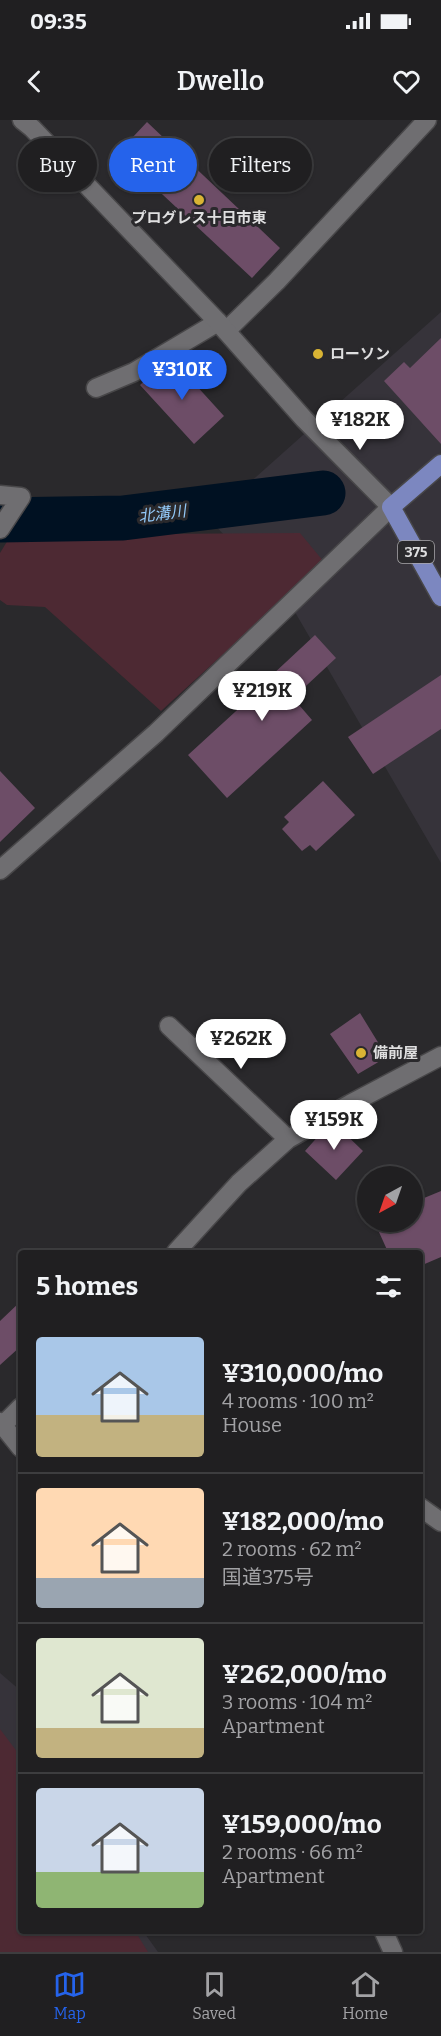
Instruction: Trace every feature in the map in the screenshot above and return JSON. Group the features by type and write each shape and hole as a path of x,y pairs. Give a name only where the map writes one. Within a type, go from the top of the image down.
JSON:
{"highway":[{"path":"391,507 441,464"},
{"name":"375","path":"391,507 441,597"}],"street":[{"path":"0,870 156,734 391,507 303,419 222,326 22,120"},
{"path":"96,388 134,372 222,326 277,281 428,120 441,129"},
{"path":"0,495 21,497 0,529"},
{"path":"169,1026 288,1139"},
{"path":"178,1250 239,1183 288,1139 441,1056"},
{"path":"18,1410 1,1424 18,1444"},
{"path":"423,1509 441,1522"},
{"path":"385,1934 393,1952"}],"shaded area":[{"path":"441,312 441,863 292,607 209,519"},
{"path":"300,533 324,562 161,711 45,607 7,605 0,600 0,553 11,535"},
{"path":"0,1673 18,1688 18,1934 145,1934 158,1952 0,1952"},
{"path":"0,1729 18,1753 18,1934 137,1934 148,1952 0,1952"}],"building":[{"name":"プログレス十日市東","path":"147,122 164,138 132,138"},
{"name":"プログレス十日市東","path":"197,169 209,181 209,192 221,192 280,248 252,278 160,192 197,192"},
{"path":"441,338 441,444 384,381 404,362 410,368"},
{"path":"174,361 224,416 194,444 140,385 152,374"},
{"path":"315,635 336,658 293,698 312,720 227,798 188,755"},
{"path":"441,675 441,729 373,774 348,737"},
{"path":"0,771 35,808 0,842"},
{"path":"323,781 355,815 316,851 310,845 302,851 282,829 289,822 284,817"},
{"path":"360,1013 387,1057 358,1074 330,1034"},
{"path":"336,1125 363,1151 336,1180 305,1151 321,1133"},
{"path":"441,1191 441,1257 423,1265 423,1250 387,1250 379,1232 423,1232 423,1198"},
{"path":"18,1304 18,1349 0,1365 0,1321"}],"waterway":[{"name":"北溝川","path":"0,520 123,518 323,493"}],"place":[{"name":"プログレス十日市東","path":"199,200"},
{"name":"ローソン","path":"318,354"},
{"name":"備前屋","path":"361,1053"}]}
